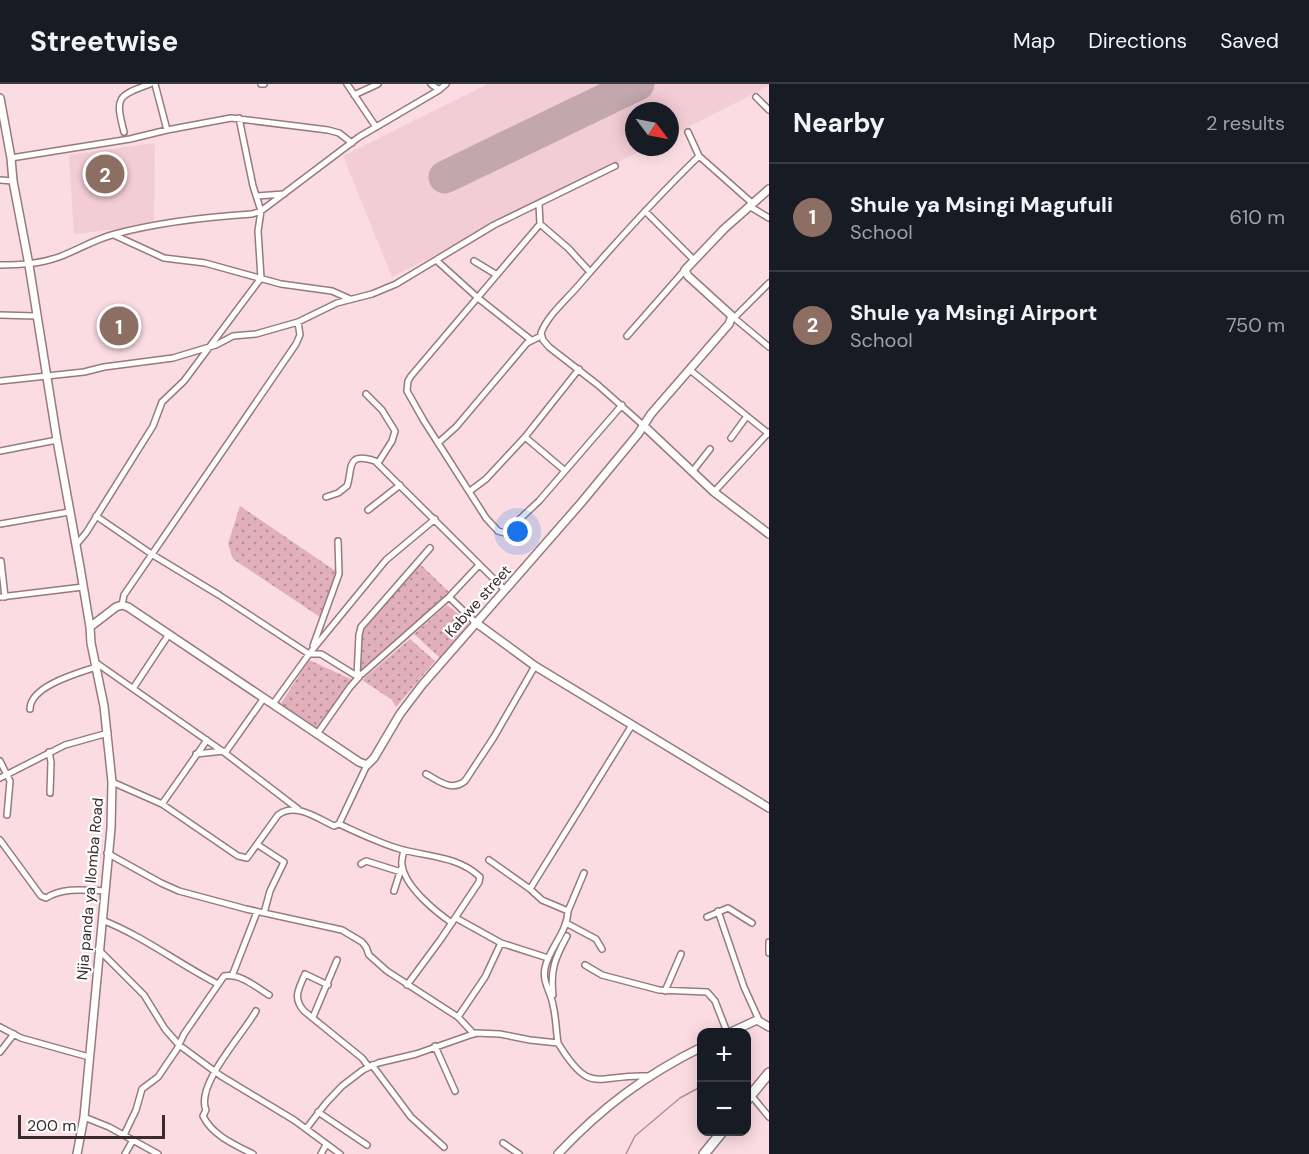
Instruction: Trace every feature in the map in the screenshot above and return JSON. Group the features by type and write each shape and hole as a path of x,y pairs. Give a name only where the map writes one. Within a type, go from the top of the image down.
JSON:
{"highway":[{"path":"751,1096 769,1074"},
{"path":"704,1154 718,1136"}],"main road":[{"name":"Njia panda ya Ilomba Road","path":"0,98 108,733 112,782 111,817 84,1117 77,1154"},
{"path":"733,317 688,276 685,270 750,204 769,189"},
{"name":"Kabwe street","path":"367,765 374,758 410,700 602,477 733,317"},
{"path":"643,425 714,492 769,534"},
{"path":"90,627 111,610 122,605 128,607 358,762 367,765"},
{"path":"475,622 535,666 769,808"},
{"path":"739,1028 759,1020 769,1027"},
{"path":"558,1154 594,1117 647,1076 697,1050"}],"street":[{"path":"124,132 119,109 121,99 127,92 150,84"},
{"path":"155,84 167,130"},
{"path":"347,84 375,127"},
{"path":"354,95 378,84"},
{"path":"431,84 439,90"},
{"path":"0,265 29,265 61,256 113,235 181,220 252,214 261,211 375,127 446,84"},
{"path":"756,97 769,110"},
{"path":"75,546 153,426 162,402 179,388 261,278 258,231 261,211 251,179 239,118"},
{"path":"11,158 130,139 214,120 239,118 328,130 339,133 352,143"},
{"path":"688,132 699,156 750,204 769,218"},
{"path":"643,425 579,369 549,347 541,336 542,329 645,211 699,156"},
{"path":"0,381 84,372 104,367 173,358 210,347 233,336 256,334 298,322 350,299 391,287 494,225 615,166"},
{"path":"0,180 13,181"},
{"path":"257,196 285,194"},
{"path":"539,204 540,224 408,381 407,391 490,522 498,531 505,533 525,515 622,405"},
{"path":"645,211 694,260"},
{"path":"540,224 568,248 590,272"},
{"path":"113,235 159,257 205,263 281,284 332,291 350,299"},
{"path":"436,260 478,298 531,340"},
{"path":"474,261 497,275"},
{"path":"627,336 685,270"},
{"path":"769,283 733,317 769,347"},
{"path":"0,315 36,316"},
{"path":"122,605 124,595 296,344 300,335 298,322"},
{"path":"438,442 456,427 531,340 541,336"},
{"path":"470,491 486,479 525,436 579,369"},
{"path":"690,369 769,433 714,492"},
{"path":"366,394 382,410 395,431 392,441 378,463"},
{"path":"731,438 747,416"},
{"path":"525,436 564,470"},
{"path":"0,451 57,440"},
{"path":"692,472 710,449"},
{"path":"326,497 338,493 346,486 350,465 355,461 367,459 378,463 505,590"},
{"path":"368,510 400,484"},
{"path":"0,524 69,512"},
{"path":"96,516 153,555 358,677"},
{"path":"273,704 311,651 386,560 435,519"},
{"path":"311,651 339,573 338,541"},
{"path":"358,677 361,627 430,548"},
{"path":"1,561 3,597 83,587"},
{"path":"317,734 358,677 449,597 479,565"},
{"path":"449,597 475,622"},
{"path":"134,687 170,634"},
{"path":"30,709 32,699 43,689 95,664 134,687 225,752 299,810 334,826 339,824 404,850 451,860 471,869 480,877 479,882 407,985"},
{"path":"426,774 451,787 465,781 535,666"},
{"path":"225,752 264,698"},
{"path":"530,889 632,726"},
{"path":"0,778 49,752 108,733"},
{"path":"162,804 207,740"},
{"path":"49,752 50,793"},
{"path":"196,754 225,752"},
{"path":"0,761 10,781 7,815"},
{"path":"339,824 367,765"},
{"path":"112,782 162,804 243,858 251,856 278,815 286,810 299,810"},
{"path":"0,840 41,896 46,897 67,890 104,891"},
{"path":"258,845 284,862 272,886 264,913"},
{"path":"394,891 404,850"},
{"path":"107,854 171,888 257,912 342,930 362,942 369,956 407,985 458,1017 474,1034"},
{"path":"489,860 542,900 568,911"},
{"path":"361,864 368,861 400,872"},
{"path":"402,865 425,902 454,920 501,943 548,958"},
{"path":"553,1003 544,976 548,958 566,923 568,911 584,873"},
{"path":"707,917 728,908 752,922"},
{"path":"718,911 744,987 759,1020"},
{"path":"232,976 257,912"},
{"path":"102,920 122,928 190,970 218,984"},
{"path":"566,923 596,939 602,949"},
{"path":"567,936 557,955 552,972 558,1043 577,1069 589,1078 604,1080 624,1076 647,1076"},
{"path":"769,942 769,953"},
{"path":"458,1017 485,977 501,943"},
{"path":"98,949 144,995 165,1029 179,1045 215,1071 272,1105 340,1154"},
{"path":"665,991 681,954"},
{"path":"312,1017 338,960"},
{"path":"585,965 608,976 665,991 704,991 710,994 715,1001 727,1028"},
{"path":"328,985 305,974 297,995 297,1002 371,1066 411,1117 444,1148"},
{"path":"124,1135 136,1110 142,1089 158,1077 224,976 245,980 269,995"},
{"path":"253,1154 226,1140 204,1118 206,1110 203,1100 215,1071 256,1011"},
{"path":"0,1027 36,1043 89,1057"},
{"path":"0,1052 14,1034"},
{"path":"306,1129 342,1086 353,1076 371,1066 416,1054 474,1034 500,1034 558,1043"},
{"path":"435,1046 455,1091"},
{"path":"751,1100 769,1117"},
{"path":"318,1112 367,1145"},
{"path":"84,1117 158,1154"},
{"path":"125,1154 133,1140"},
{"path":"503,1143 519,1154"},
{"path":"321,1154 326,1144"}],"shaded area":[{"path":"488,84 769,84 679,131 679,102 625,102 625,156 630,156 392,277 343,156"},
{"path":"155,143 154,223 74,234 69,155"},
{"path":"240,506 337,572 323,619 233,559 228,544"},
{"path":"420,564 450,593 359,673 359,633"},
{"path":"447,605 471,624 440,658 414,634"},
{"path":"410,639 435,661 396,707 392,700 362,680"},
{"path":"309,660 355,681 322,732 280,705"}],"waterway":[{"path":"626,1154 635,1136 680,1098 697,1089"}],"runway":[{"path":"445,177 638,84"}],"place":[{"name":"Shule ya Msingi Airport","path":"105,174"},
{"name":"Shule ya Msingi Magufuli","path":"119,326"}]}
